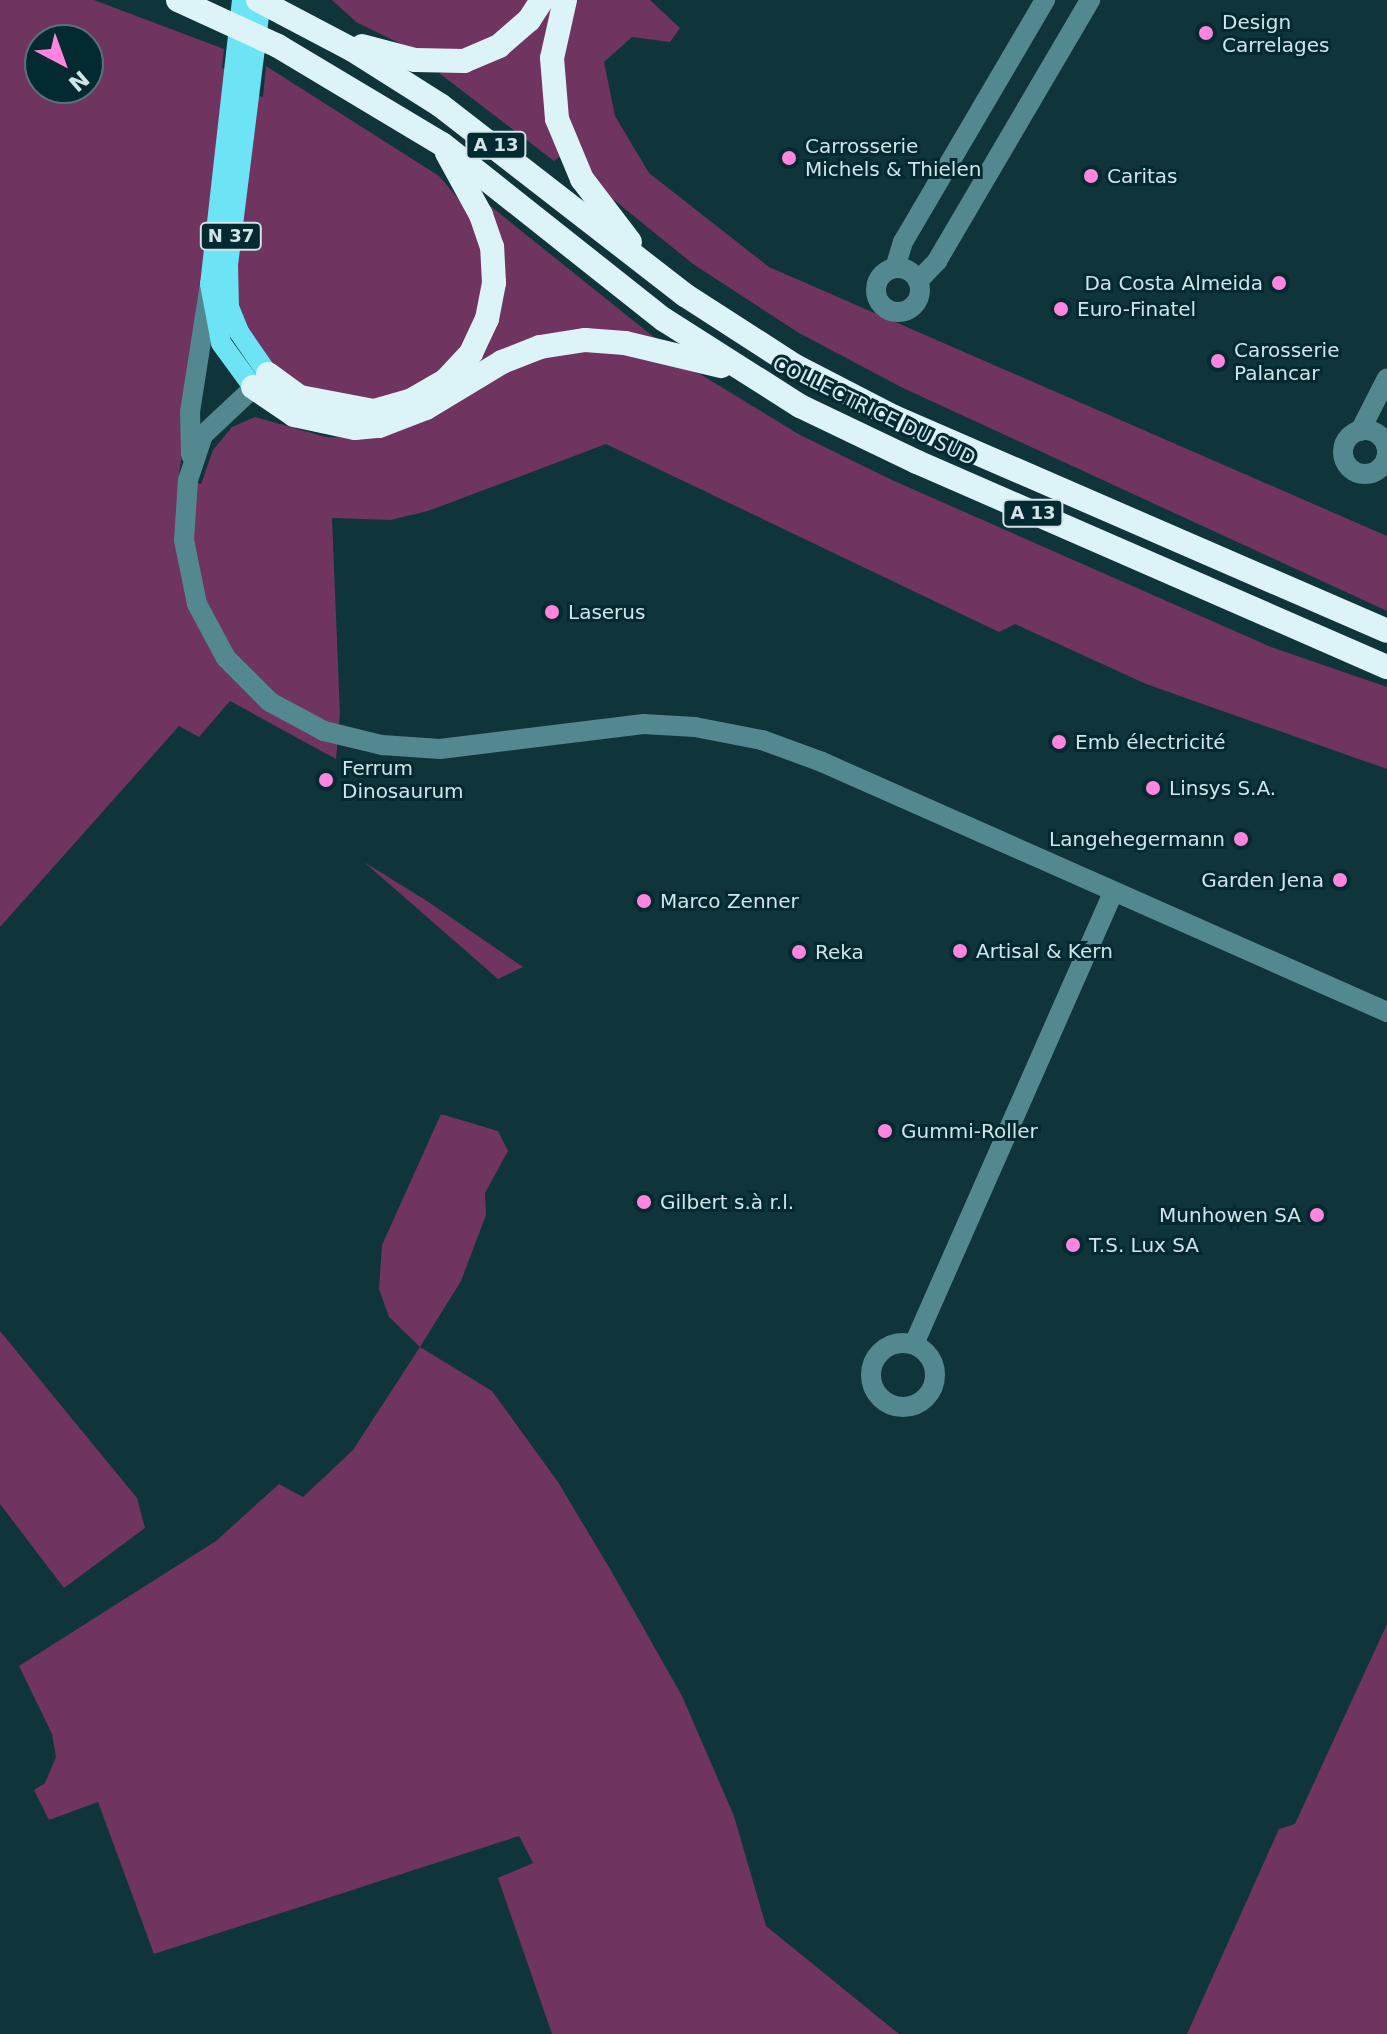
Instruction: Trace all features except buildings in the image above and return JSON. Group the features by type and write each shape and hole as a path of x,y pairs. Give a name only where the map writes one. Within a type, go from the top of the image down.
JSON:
{"highway":[{"name":"COLLECTRICE DU SUD","path":"178,0 278,46 442,144 599,270 739,371 917,462 1387,667"},
{"name":"COLLECTRICE DU SUD","path":"260,0 452,113 650,269 739,332 850,396 1387,631"},
{"name":"A 13","path":"329,38 415,60 464,61 499,46 529,20 542,0"},
{"name":"A 13","path":"565,0 552,58 561,133 582,179 650,269"},
{"name":"A 13","path":"260,381 300,397 374,411 412,400 446,380 471,353 490,307 492,247 481,215 442,144"},
{"name":"A 13","path":"260,381 294,415 355,428 379,426 426,408 502,362 570,342 625,343 739,371"}],"main road":[{"name":"N 37","path":"242,0 228,264 229,307 254,359 260,381"},
{"name":"N 37","path":"260,0 239,85 210,284 221,343 260,381"}],"street":[{"path":"895,268 903,242 1045,0"},
{"path":"918,281 937,261 1090,0"},
{"path":"895,268 909,271 918,281 919,296 912,308 890,311 879,302 876,288 882,274 895,268"},
{"path":"210,284 190,412 192,463 184,540 197,604 234,666 270,702 324,731 382,745 440,749 643,724 736,735 822,762 1387,1012"},
{"path":"1360,431 1378,435 1386,445 1385,461 1376,472 1354,471 1343,453 1348,439 1360,431 1387,378"},
{"path":"192,463 203,435 260,381"},
{"path":"914,1344 1113,892"}],"shaded area":[{"path":"0,0 94,0 224,49 222,68 228,70 179,477 201,484 213,450 232,427 255,417 326,437 380,438 504,370 541,355 586,349 655,359 700,374 800,435 892,480 1271,647 1387,687 1387,769 1146,684 1015,624 999,632 606,444 428,511 391,520 332,518 340,714 336,759 230,701 199,737 179,726 0,927"},
{"path":"332,0 534,0 495,40 462,53 426,53 356,22"},
{"path":"575,0 650,0 680,28 670,42 632,37 604,62 615,116 649,173 769,267 1387,536 1387,611 903,388 799,333 693,264 609,196 587,168 564,104 564,45"},
{"path":"552,2 561,156 554,161 439,73 466,67"},
{"path":"266,66 439,176 470,212 485,248 488,282 466,349 442,373 375,405 326,399 273,370 235,306 233,265 256,95 263,97"},
{"path":"484,201 665,346 633,339 470,366 485,345"},
{"path":"364,862 427,901 523,967 498,979"},
{"path":"441,1114 498,1131 508,1151 485,1193 486,1215 461,1281 420,1347 389,1317 379,1289 382,1245"},
{"path":"0,1331 137,1498 145,1528 64,1588 0,1504"},
{"path":"420,1347 492,1391 558,1482 613,1574 682,1696 734,1816 766,1926 899,2034 552,2034 498,1878 533,1863 519,1836 154,1954 98,1802 49,1820 34,1790 45,1783 56,1757 52,1734 19,1666 216,1541 279,1484 303,1497 353,1450"},
{"path":"1387,1624 1387,2034 1187,2034 1279,1829 1295,1824"}],"place":[{"name":"Design Carrelages","path":"1206,33"},
{"name":"Carrosserie Michels & Thielen","path":"789,158"},
{"name":"Caritas","path":"1091,176"},
{"name":"Da Costa Almeida","path":"1279,283"},
{"name":"Euro-Finatel","path":"1061,309"},
{"name":"Carosserie Palancar","path":"1218,361"},
{"name":"Laserus","path":"552,612"},
{"name":"Emb électricité","path":"1059,742"},
{"name":"Ferrum Dinosaurum","path":"326,780"},
{"name":"Linsys S.A.","path":"1153,788"},
{"name":"Langehegermann","path":"1241,839"},
{"name":"Garden Jena","path":"1340,880"},
{"name":"Marco Zenner","path":"644,901"},
{"name":"Artisal & Kern","path":"960,951"},
{"name":"Reka","path":"799,952"},
{"name":"Gummi-Roller","path":"885,1131"},
{"name":"Gilbert s.à r.l.","path":"644,1202"},
{"name":"Munhowen SA","path":"1317,1215"},
{"name":"T.S. Lux SA","path":"1073,1245"}]}
